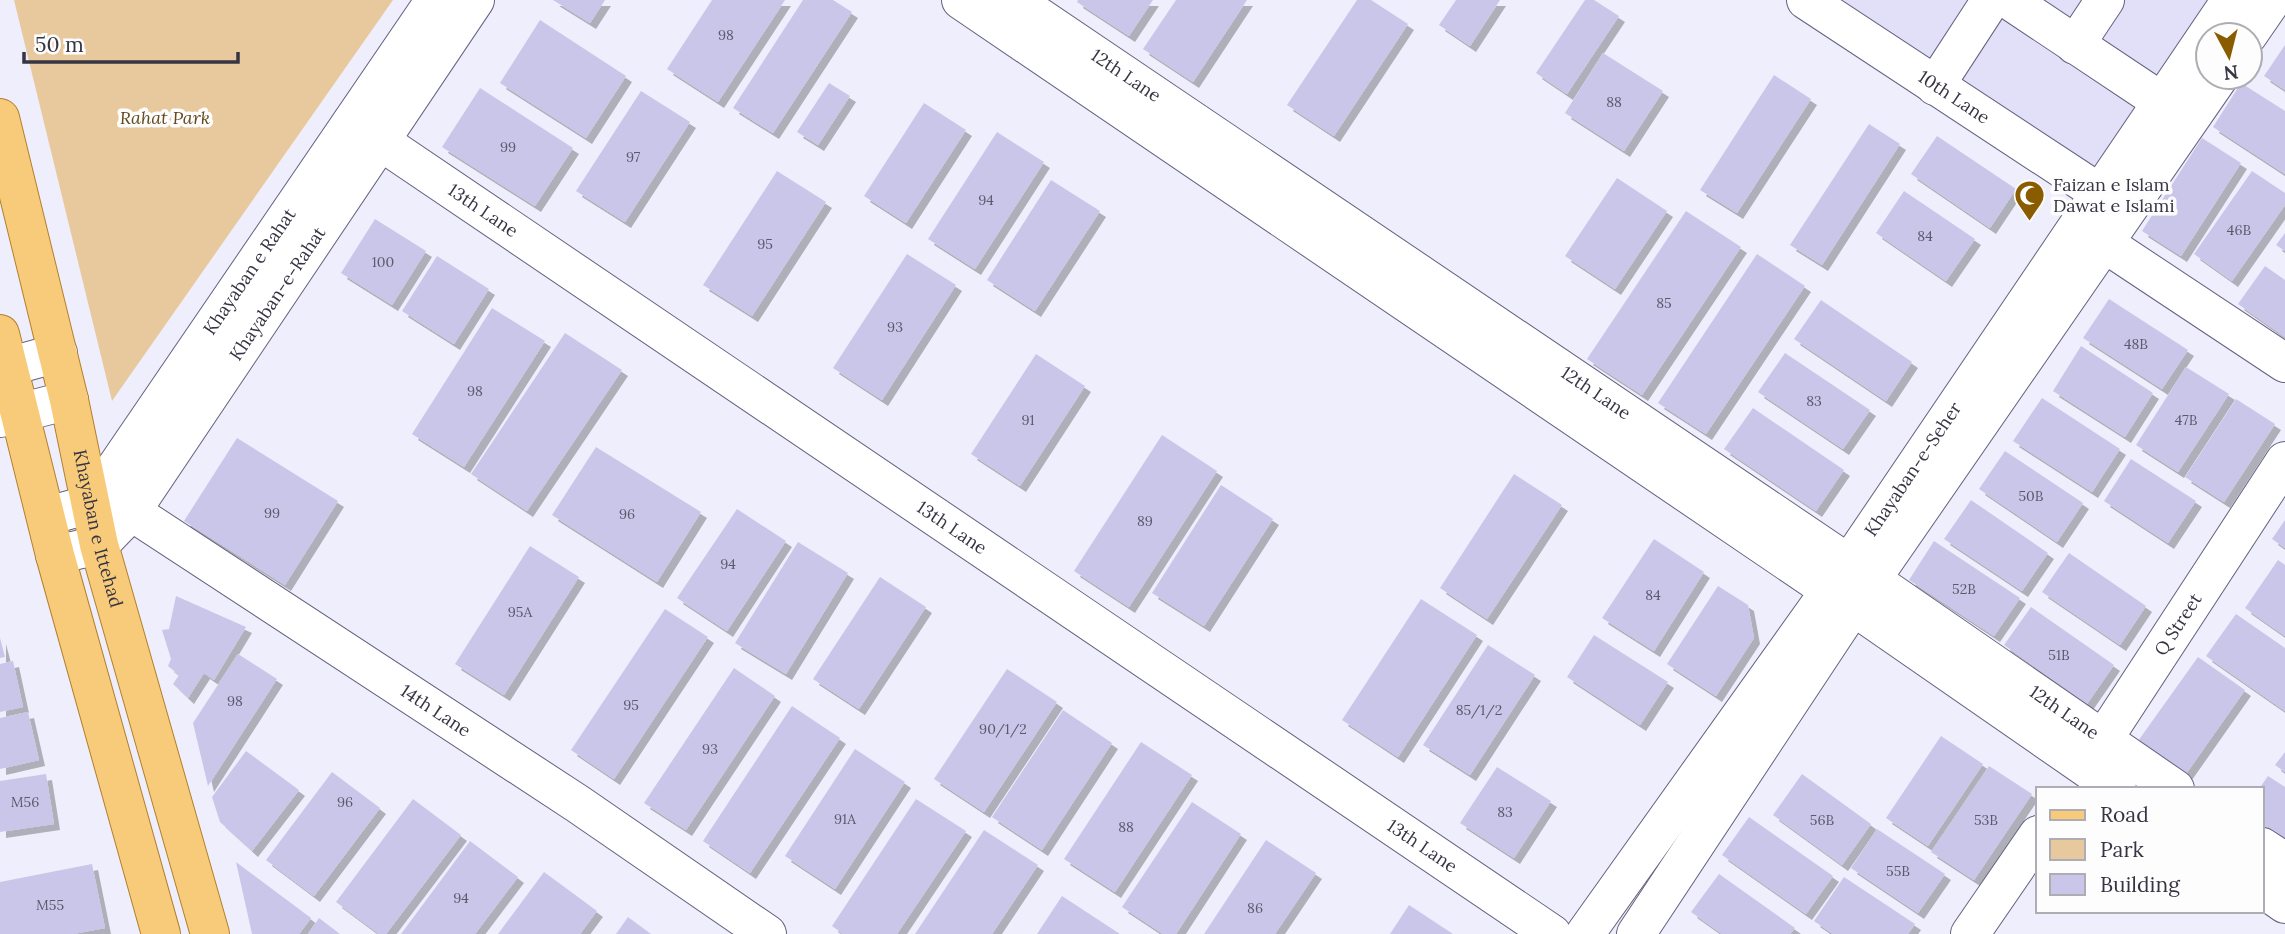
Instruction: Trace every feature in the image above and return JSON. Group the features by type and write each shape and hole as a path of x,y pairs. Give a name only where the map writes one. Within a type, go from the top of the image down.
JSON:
{"main road":[{"name":"Khayaban e Ittehad","path":"0,118 95,497 99,545 210,934"},
{"path":"3,356 9,416 47,516 55,555 161,934"}],"street":[{"name":"Khayaban e Rahat","path":"95,497 366,131 435,0"},
{"name":"Khayaban-e-Rahat","path":"99,545 131,512 366,131 475,0"},
{"name":"12th Lane","path":"961,0 1851,585"},
{"name":"12th Lane","path":"1014,0 1851,585 2114,787"},
{"name":"10th Lane","path":"1806,0 2101,194"},
{"path":"1935,86 1991,0"},
{"path":"2009,0 2162,102"},
{"path":"2075,45 2105,0"},
{"name":"Khayaban-e-Seher","path":"1636,934 1851,585 2101,194 2231,0"},
{"path":"2258,21 2272,0"},
{"name":"Khayaban-e-Seher","path":"1585,934 1851,585 2104,243 2208,91"},
{"name":"13th Lane","path":"366,131 1552,934"},
{"path":"2104,243 2285,363"},
{"path":"3,356 58,353"},
{"path":"9,416 69,400"},
{"name":"Q Street","path":"2086,765 2285,461"},
{"path":"47,516 95,497"},
{"name":"14th Lane","path":"95,497 131,512 578,804 767,934"},
{"path":"55,555 99,545"},
{"name":"12th Lane","path":"2086,765 2168,787"},
{"path":"1970,934 2036,838"},
{"path":"2264,848 2285,862"},
{"path":"2264,889 2285,904"}],"shaded area":[{"path":"1821,0 2214,0 2200,21 2194,21 2194,29 2091,179"}],"green space":[{"name":"Rahat Park","path":"14,0 393,0 112,401"}],"building":[{"path":"553,0 605,0 590,23"},
{"path":"712,0 785,0 718,102 667,69"},
{"path":"803,0 833,0 852,12 773,133 733,108"},
{"path":"1153,0 1129,36 1077,2"},
{"path":"1176,0 1247,0 1193,82 1143,49"},
{"path":"1357,0 1371,0 1408,24 1334,136 1287,105"},
{"path":"1456,0 1500,0 1470,46 1439,25"},
{"path":"1585,0 1594,0 1619,16 1567,94 1536,73"},
{"path":"540,20 626,76 586,138 500,83"},
{"path":"2285,45 2285,90 2264,76"},
{"path":"1603,53 1663,91 1624,151 1565,113"},
{"path":"1774,75 1811,99 1737,213 1700,190"},
{"path":"829,83 850,96 818,145 797,132"},
{"path":"480,88 573,148 535,206 442,147"},
{"path":"641,91 690,122 625,222 576,191"},
{"path":"2236,91 2254,91 2285,111 2285,174 2213,127"},
{"path":"924,103 966,130 906,223 864,196"},
{"path":"1869,124 1900,144 1822,265 1790,245"},
{"path":"997,132 1044,162 975,269 928,239"},
{"path":"1937,136 2016,189 1990,228 1911,174"},
{"path":"2202,138 2241,163 2181,256 2142,231"},
{"path":"777,171 826,202 752,316 703,285"},
{"path":"2252,171 2285,193 2285,205 2232,281 2194,254"},
{"path":"1617,178 1667,211 1615,289 1565,256"},
{"path":"1051,180 1100,211 1035,311 987,280"},
{"path":"1904,191 1975,239 1946,281 1876,233"},
{"path":"1686,211 1741,247 1642,395 1587,359"},
{"path":"375,219 426,251 392,305 341,273"},
{"path":"2285,233 2285,251 2276,245"},
{"path":"907,254 956,285 882,400 833,368"},
{"path":"1757,254 1805,286 1706,434 1658,403"},
{"path":"437,256 489,289 454,344 402,311"},
{"path":"2265,266 2285,280 2285,337 2238,304"},
{"path":"2109,299 2188,350 2162,389 2083,338"},
{"path":"1821,300 1912,362 1886,401 1794,339"},
{"path":"492,308 545,341 464,467 412,434"},
{"path":"565,333 622,370 527,511 471,474"},
{"path":"2081,346 2153,393 2125,437 2053,391"},
{"path":"1785,353 1870,410 1843,449 1758,392"},
{"path":"1036,354 1085,386 1020,486 971,454"},
{"path":"2186,367 2229,394 2178,472 2136,445"},
{"path":"2042,398 2120,449 2092,492 2013,441"},
{"path":"2236,399 2275,424 2224,502 2185,477"},
{"path":"1753,408 1844,470 1816,511 1724,449"},
{"path":"1162,435 1217,471 1129,607 1074,571"},
{"path":"237,438 338,501 285,585 184,521"},
{"path":"596,447 701,512 657,582 552,515"},
{"path":"2005,451 2083,503 2057,542 1979,489"},
{"path":"2131,459 2196,501 2168,543 2104,501"},
{"path":"1514,474 1562,505 1487,619 1440,588"},
{"path":"1221,485 1273,519 1204,626 1152,593"},
{"path":"1971,500 2048,553 2022,591 1944,539"},
{"path":"737,509 786,541 727,631 677,598"},
{"path":"2285,520 2285,548 2272,539"},
{"path":"1654,539 1704,572 1654,651 1602,618"},
{"path":"1934,541 2020,598 1994,636 1909,580"},
{"path":"798,542 848,573 786,674 735,643"},
{"path":"530,546 579,577 504,695 455,664"},
{"path":"2069,553 2146,606 2120,645 2042,592"},
{"path":"2278,560 2285,565 2285,636 2245,608"},
{"path":"880,577 926,607 859,709 813,679"},
{"path":"1718,586 1748,605 1754,638 1716,696 1667,664"},
{"path":"176,596 246,627 214,680 204,673 188,698 173,684 179,675 168,666 171,659 162,630 169,629"},
{"path":"1421,599 1477,635 1398,757 1342,720"},
{"path":"2031,607 2114,665 2087,704 2004,645"},
{"path":"665,609 708,637 614,779 571,750"},
{"path":"2236,614 2285,648 2285,711 2206,656"},
{"path":"1594,635 1668,682 1640,725 1567,677"},
{"path":"0,638 5,657 0,658"},
{"path":"1488,645 1535,675 1470,775 1423,745"},
{"path":"238,654 277,679 208,786 193,723"},
{"path":"2198,657 2245,690 2186,774 2138,741"},
{"path":"13,661 23,707 0,712 0,664"},
{"path":"734,668 775,696 686,830 644,803"},
{"path":"1007,669 1057,702 984,812 934,779"},
{"path":"792,706 840,738 750,873 703,841"},
{"path":"1063,710 1112,743 1042,850 992,817"},
{"path":"28,712 39,760 0,769 0,718"},
{"path":"1941,736 1983,764 1928,846 1886,818"},
{"path":"1141,742 1192,775 1115,892 1064,859"},
{"path":"855,749 905,782 835,889 785,856"},
{"path":"246,751 299,790 252,851 220,822 212,797"},
{"path":"2285,752 2285,772 2275,765"},
{"path":"1989,766 2032,794 1974,880 1931,852"},
{"path":"1497,767 1551,801 1514,858 1460,823"},
{"path":"332,772 380,808 314,896 266,860"},
{"path":"46,774 54,824 0,832 0,781"},
{"path":"1802,774 1871,824 1842,865 1773,815"},
{"path":"2268,776 2285,787 2285,848 2264,834 2264,787 2260,787"},
{"path":"413,799 461,835 386,934 379,934 336,902"},
{"path":"916,799 966,831 897,934 843,934 832,926"},
{"path":"1192,802 1241,834 1176,934 1163,934 1122,907"},
{"path":"1749,817 1833,876 1806,914 1722,855"},
{"path":"1877,829 1945,874 1918,913 1851,868"},
{"path":"984,830 1038,865 992,934 915,934"},
{"path":"1266,840 1316,873 1275,934 1204,934"},
{"path":"470,841 518,877 475,934 401,934"},
{"path":"236,862 311,918 299,934 252,934"},
{"path":"92,864 105,928 73,934 0,934 0,882"},
{"path":"544,872 597,911 580,934 498,934"},
{"path":"1719,874 1795,928 1790,934 1722,934 1691,912"},
{"path":"1844,877 1915,924 1908,934 1833,934 1814,921"},
{"path":"1062,896 1120,934 1037,934"},
{"path":"1409,905 1453,934 1390,934"},
{"path":"628,917 651,934 616,934"},
{"path":"319,918 340,934 308,934"}],"place":[{"name":"Faizan e Islam Dawat e Islami","path":"2030,222"}]}
